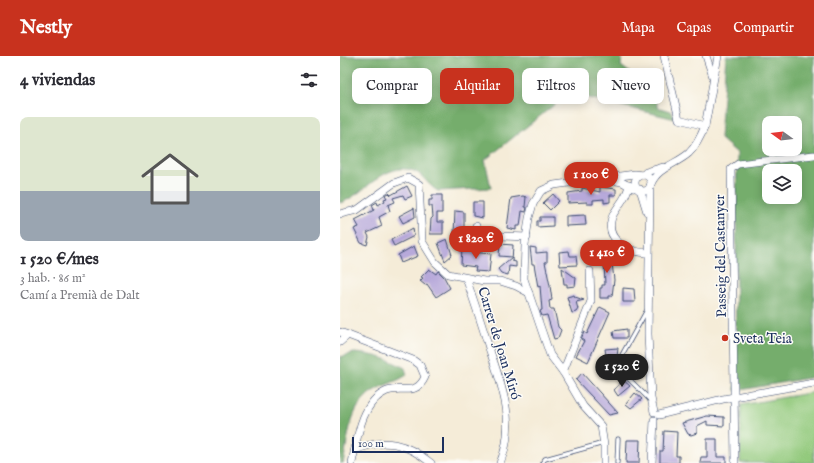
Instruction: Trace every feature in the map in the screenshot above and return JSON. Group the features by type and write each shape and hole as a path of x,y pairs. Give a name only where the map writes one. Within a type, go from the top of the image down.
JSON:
{"street":[{"path":"664,56 679,119 705,123"},
{"path":"706,56 714,80"},
{"path":"603,180 622,182 640,189 646,189 659,173 683,158 696,145 705,123 718,56"},
{"name":"Passeig del Castanyer","path":"736,463 731,169 738,164 814,155"},
{"path":"649,220 640,189 636,185 636,180 646,172 671,165"},
{"path":"604,463 604,443 601,426 583,406 563,372 550,355 524,279 526,237 534,204 541,191 554,185 603,180 635,174 649,177 650,185 648,307 652,402 656,416 652,463"},
{"path":"340,214 357,210 394,183 408,178 419,184 422,241 435,262 448,274 466,278 500,281 516,286 529,293"},
{"path":"629,185 625,198 612,217 610,227 615,240 622,246 635,252 648,253"},
{"path":"476,226 477,235 526,237"},
{"path":"563,372 590,301 590,271"},
{"name":"Carrer de Joan Miró","path":"466,278 505,395 508,417 508,441 500,463"},
{"path":"340,332 413,360 420,365 425,377 422,383 417,387 388,391 375,401 361,422 352,463"},
{"path":"340,342 348,335"},
{"path":"656,416 735,397 814,383"},
{"path":"355,450 369,444 388,442 411,450 431,463"}],"lane":[{"path":"648,307 618,362 620,371 652,402"},
{"path":"617,463 618,439"},
{"path":"542,463 545,459 604,443"}],"green space":[{"path":"340,56 622,56 621,66 624,68 597,68 597,100 589,98 589,68 522,68 522,104 555,104 485,160 491,188 438,191 414,171 404,169 394,170 384,174 349,199 340,203"},
{"path":"726,56 814,56 814,377 735,391 737,153 720,138"},
{"path":"614,104 657,104 657,107 670,111 675,119"},
{"path":"354,353 374,356 393,362 405,368 407,375 373,391 365,398 354,414 343,463 340,463 340,357"},
{"path":"814,392 814,463 740,463 741,405"}],"building":[{"path":"407,186 412,196 405,199 403,195 393,198 395,202 388,205 390,211 379,217 382,226 367,233 369,237 367,245 361,243 354,229 359,227 355,220 374,210 372,205 377,202 378,205 385,201 384,199 387,198 385,195 389,193 391,195"},
{"path":"600,187 616,189 616,195 610,195 610,202 604,203 604,199 593,200 593,204 587,204 587,202 568,203 568,193 582,191 582,188 600,192"},
{"path":"553,194 559,201 550,210 543,203"},
{"path":"432,195 442,195 442,213 437,213 437,222 443,222 443,234 430,234 431,219 433,217 432,206 429,206 429,200 432,200"},
{"path":"526,197 525,207 527,207 526,212 522,211 520,226 516,226 516,230 507,228 511,198"},
{"path":"473,202 483,202 483,218 473,216"},
{"path":"414,208 415,217 403,223 399,216"},
{"path":"455,211 464,212 464,234 454,234"},
{"path":"585,215 586,225 566,226 566,216"},
{"path":"540,217 553,217 553,226 537,227 537,221 540,221"},
{"path":"413,228 414,236 394,246 391,240"},
{"path":"447,239 452,255 445,261 438,243"},
{"path":"500,244 513,245 512,261 516,262 516,267 509,266 508,275 501,273 498,269 512,257 499,256"},
{"path":"414,246 418,256 401,263 398,255"},
{"path":"530,247 536,248 536,253 547,252 547,262 545,262 552,300 549,301 550,309 554,309 558,327 561,330 558,338 554,339 547,315 542,316 540,311 542,310 540,286 538,287 534,264 532,264"},
{"path":"462,248 472,249 472,252 491,254 489,272 475,271 476,267 461,265"},
{"path":"598,249 606,249 606,254 611,254 614,280 612,296 609,296 609,298 600,298 600,288 602,288 602,285 605,285 604,261 598,261"},
{"path":"569,251 570,256 576,256 577,265 560,266 559,252"},
{"path":"562,268 576,278 575,286 567,287 567,284 564,284"},
{"path":"429,269 436,274 438,271 444,277 450,288 436,297 427,284 425,285 420,281 423,278 421,277"},
{"path":"623,288 634,289 635,302 623,302"},
{"path":"574,295 575,297 584,300 576,302 578,309 576,312 572,313 567,297"},
{"path":"600,307 610,312 588,362 576,356 584,341 581,339 584,332 587,334"},
{"path":"627,329 627,338 614,338 613,331"},
{"path":"618,348 617,357 606,355 605,349"},
{"path":"614,365 615,374 601,373 600,367"},
{"path":"582,373 618,413 609,415 576,380"},
{"path":"623,380 630,386 618,396 614,390"},
{"path":"635,393 642,399 631,408 626,404"},
{"path":"707,416 724,417 724,426 707,425 707,421 697,426 697,433 691,435 688,434 682,423"},
{"path":"664,431 677,432 676,456 679,456 679,463 660,463 660,451 663,451"},
{"path":"707,439 717,439 717,457 726,457 726,463 700,463 701,457 707,457"},
{"path":"627,440 640,440 639,463 626,463"}],"place":[{"name":"Sveta Teia","path":"725,338"}]}
